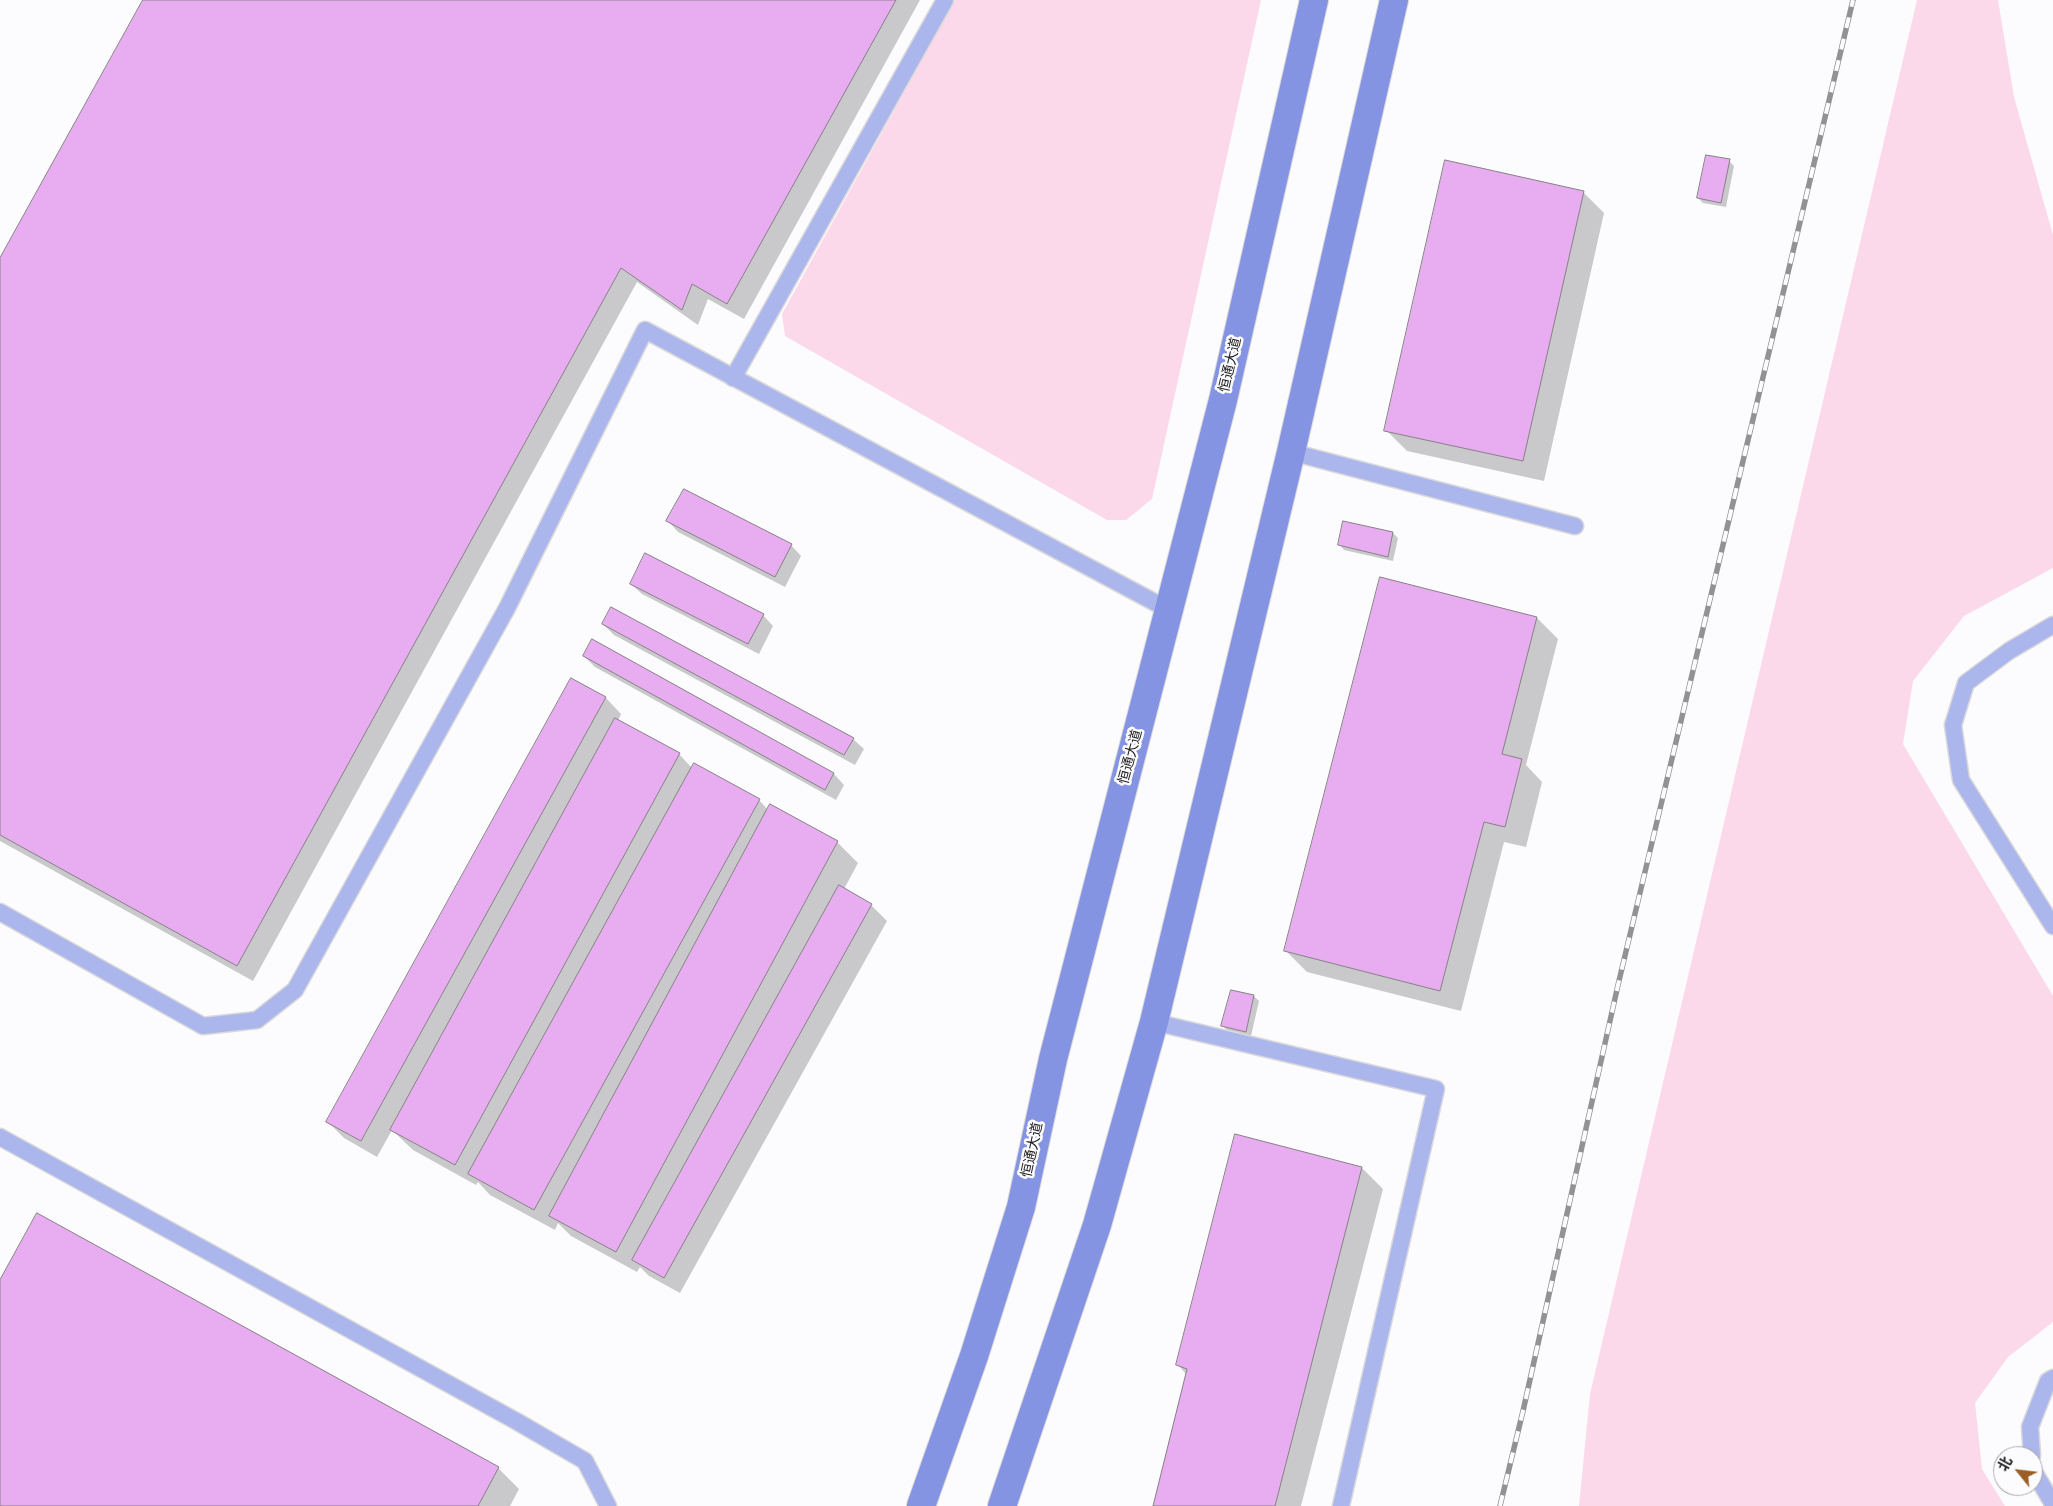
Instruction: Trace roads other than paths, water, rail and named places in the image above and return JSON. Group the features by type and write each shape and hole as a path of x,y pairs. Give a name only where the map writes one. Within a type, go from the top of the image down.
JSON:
{"main road":[{"name":"恒通大道","path":"921,1506 974,1356 1021,1207 1053,1059 1223,400 1314,0"},
{"path":"1002,1506 1097,1225 1154,1022 1291,452 1394,0"}],"lane":[{"path":"733,378 945,0"},
{"path":"0,912 203,1026 257,1020 295,990 507,608 645,330 1169,610"},
{"path":"1291,452 1575,526"},
{"path":"2053,624 1966,683 1953,725 1961,780 2053,926"},
{"path":"1154,1022 1436,1089 1341,1506"},
{"path":"0,1137 516,1421 585,1461 608,1506"},
{"path":"2031,1446 2030,1427 2048,1381 2053,1378"},
{"path":"2043,1487 2053,1504"}],"railway":[{"path":"1500,1506 1618,985 1853,0"}]}
